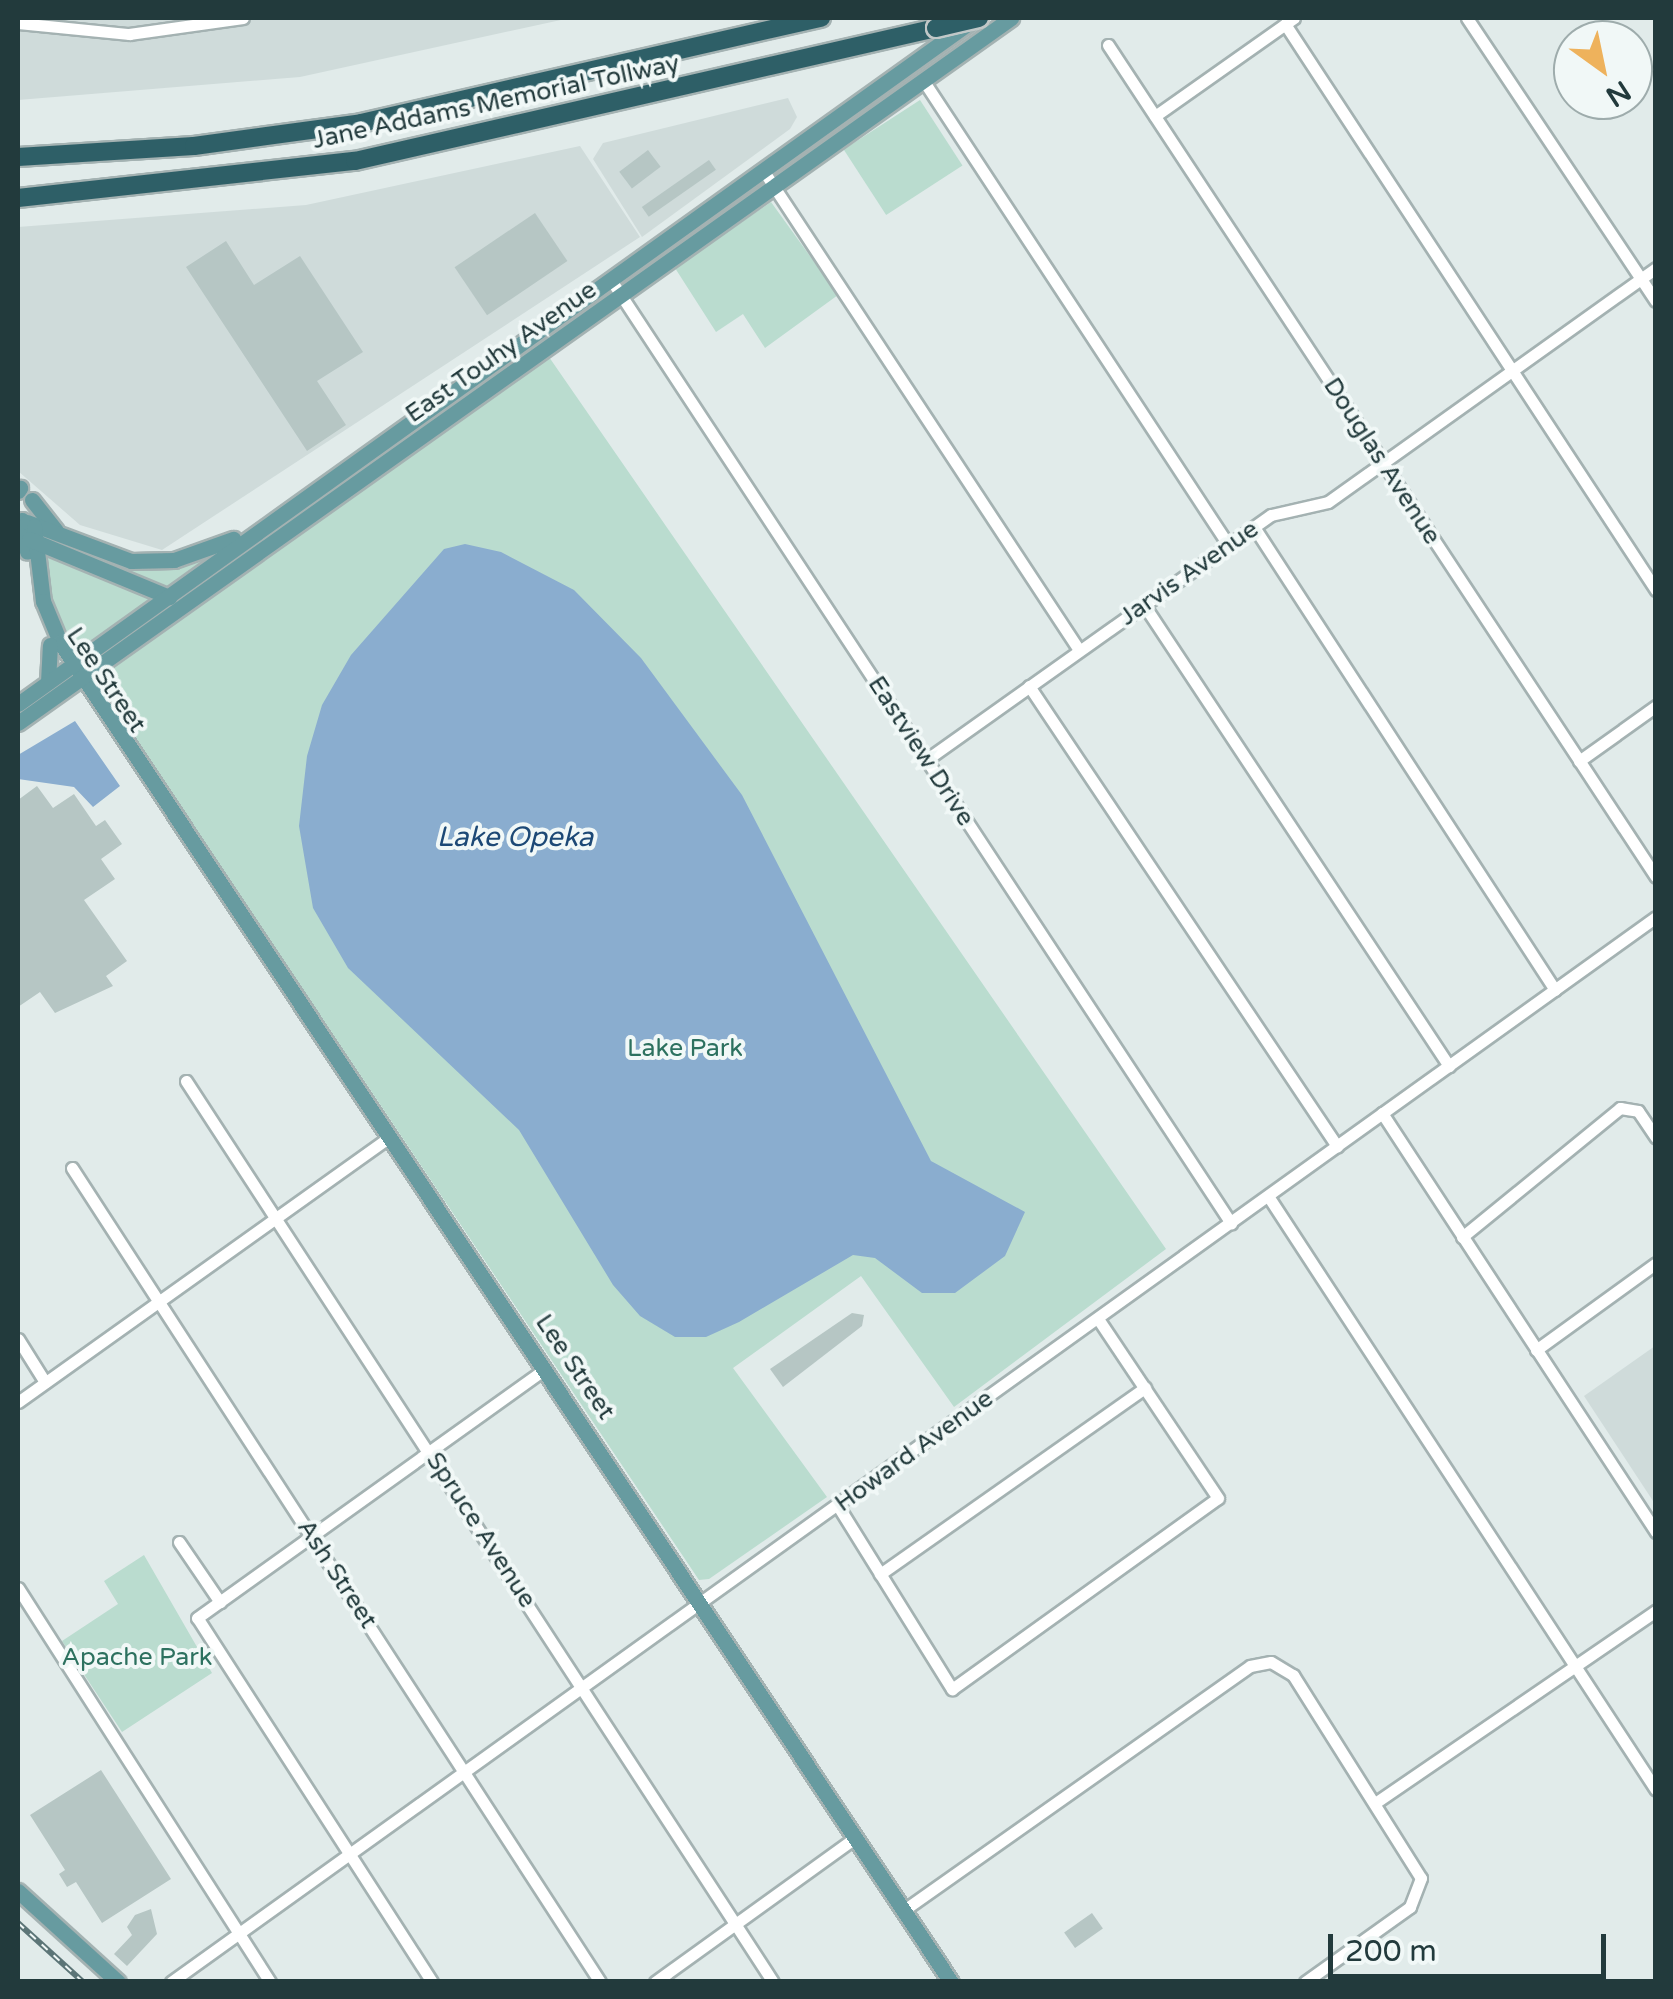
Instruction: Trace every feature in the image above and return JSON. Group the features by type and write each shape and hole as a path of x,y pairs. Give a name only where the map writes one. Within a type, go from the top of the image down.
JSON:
{"highway":[{"name":"Jane Addams Memorial Tollway","path":"18,157 194,146 360,123 820,18"},
{"name":"Jane Addams Memorial Tollway","path":"18,198 355,161 978,18"},
{"path":"754,33 761,69"}],"main road":[{"name":"East Touhy Avenue","path":"18,724 165,597 259,527 978,18"},
{"name":"East Touhy Avenue","path":"18,704 48,682 75,672 212,588 1011,18"},
{"path":"23,493 66,540"},
{"path":"24,532 66,540 114,558 159,562 259,527"},
{"path":"24,532 165,597 212,588"},
{"name":"Lee Street","path":"24,532 29,570 50,644 75,672 153,783 951,1982"},
{"name":"Lee Street","path":"24,532 44,601 75,672"},
{"path":"48,682 50,644"},
{"path":"18,1890 118,1982"}],"street":[{"path":"18,23 130,34 243,18"},
{"path":"1468,18 1656,301"},
{"path":"1155,116 1289,21 1510,370 1656,590"},
{"name":"Douglas Avenue","path":"1108,46 1656,877"},
{"path":"922,80 1229,546"},
{"path":"763,170 1080,650"},
{"name":"Jarvis Avenue","path":"926,760 1271,516 1314,510 1656,268"},
{"name":"Eastview Drive","path":"611,280 1231,1223"},
{"path":"1254,528 1555,990"},
{"path":"1144,605 1448,1066"},
{"path":"1030,686 1337,1146"},
{"path":"1579,761 1656,706"},
{"name":"Howard Avenue","path":"171,1982 1656,917"},
{"name":"Spruce Avenue","path":"186,1081 772,1982"},
{"path":"1462,1237 1620,1108 1638,1111 1656,1138"},
{"path":"1382,1114 1656,1532"},
{"path":"18,1402 390,1136"},
{"name":"Ash Street","path":"72,1168 600,1982"},
{"path":"1268,1196 1656,1790"},
{"path":"1536,1350 1656,1263"},
{"path":"838,1506 952,1689 1218,1498 1098,1320"},
{"path":"18,1340 45,1382"},
{"path":"432,1982 197,1618 546,1369"},
{"path":"880,1574 1145,1388"},
{"path":"179,1542 220,1602"},
{"path":"18,1588 270,1982"},
{"path":"1378,1801 1656,1611"},
{"path":"904,1910 1250,1666 1271,1662 1293,1674 1420,1871 1418,1896 1305,1982"},
{"path":"655,1982 856,1837"}],"shaded area":[{"path":"18,18 570,18 300,77 18,100"},
{"path":"788,98 797,117 790,129 642,237 593,159 603,143"},
{"path":"580,146 640,237 162,550 80,525 18,471 18,227 306,205"},
{"path":"1655,1346 1655,1504 1584,1396"}],"green space":[{"path":"920,100 962,165 886,215 844,150"},
{"path":"771,202 838,295 765,348 743,314 716,332 675,268"},
{"name":"Lake Park","path":"549,357 1166,1249 954,1407 861,1276 733,1368 827,1497 709,1579 699,1580 102,690 115,662"},
{"path":"44,538 127,566 214,554 168,591"},
{"path":"43,555 153,599 76,656 48,601"},
{"name":"Apache Park","path":"144,1555 212,1673 122,1732 62,1641 118,1604 104,1581"}],"water":[{"name":"Lake Opeka","path":"465,544 501,552 574,590 641,658 742,795 931,1161 1025,1212 1005,1256 955,1293 922,1293 875,1258 853,1255 739,1322 706,1337 675,1337 640,1316 613,1285 519,1130 348,968 313,908 299,826 307,756 322,705 351,655 444,549"},
{"path":"75,721 120,786 93,807 74,787 18,779 18,755"}],"building":[{"path":"648,150 661,167 632,188 619,172"},
{"path":"709,160 716,170 649,217 642,207"},
{"path":"535,213 567,261 487,315 455,267"},
{"path":"226,241 254,285 300,256 363,352 317,381 346,425 307,451 186,267"},
{"path":"37,786 53,808 74,794 96,826 105,820 122,844 101,859 115,879 84,900 127,961 106,976 113,986 55,1013 40,992 18,1007 18,800"},
{"path":"852,1313 864,1315 862,1326 783,1387 770,1369"},
{"path":"101,1770 171,1879 102,1923 76,1882 67,1887 59,1874 65,1870 30,1815"},
{"path":"151,1909 157,1934 127,1966 114,1954 132,1935 127,1927 135,1915"},
{"path":"1092,1913 1103,1929 1075,1948 1064,1933"}],"railway":[{"path":"18,1923 83,1982"}]}
